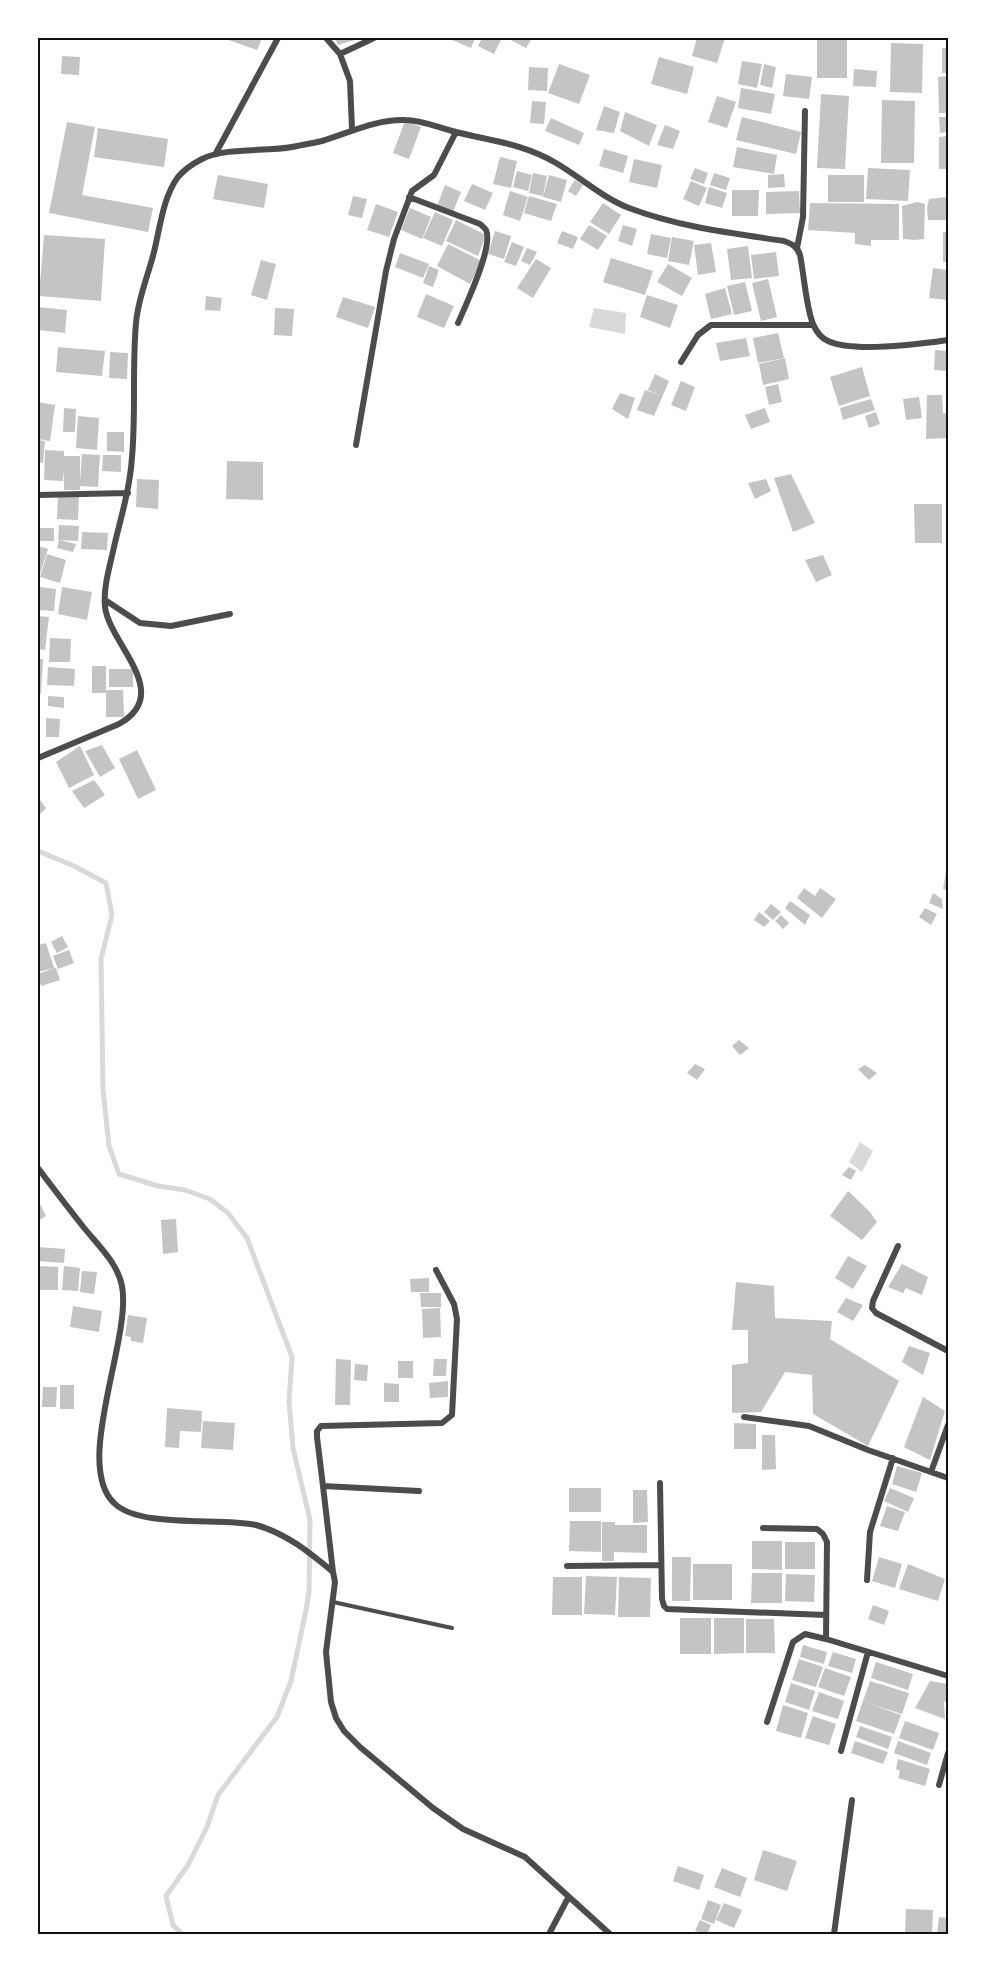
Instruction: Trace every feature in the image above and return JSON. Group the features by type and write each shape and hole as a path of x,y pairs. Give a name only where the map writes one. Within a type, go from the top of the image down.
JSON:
{"street":[{"path":"216,153 278,38"},
{"path":"326,38 340,54 350,81 352,129"},
{"path":"340,54 374,38"},
{"path":"805,111 803,217 797,248 813,325 821,337 844,346 948,340"},
{"path":"38,758 119,724 129,718 138,708 141,693 140,680 108,619 105,600 111,560 128,493 133,448 136,325 139,299 166,202 178,177 194,164 216,153 273,151 322,141 352,129 414,120 532,150 626,207 701,229 784,241 797,248"},
{"path":"356,445 386,271 394,239 412,190 434,175 456,132"},
{"path":"409,197 480,224 486,230 488,239 485,253 458,323"},
{"path":"681,362 698,335 711,326 813,325"},
{"path":"38,495 128,493"},
{"path":"105,600 140,623 171,626 230,615"},
{"path":"38,1168 109,1258 122,1288 123,1301 102,1435 100,1477 105,1493 128,1513 173,1520 254,1525 276,1532 333,1572"},
{"path":"897,1246 872,1308 876,1313 948,1351"},
{"path":"436,1270 454,1304 457,1319 452,1414 442,1423 321,1426 317,1431 335,1582 326,1652 331,1701 336,1718 344,1731 360,1748 432,1808 463,1829 525,1857 610,1935"},
{"path":"744,1417 809,1426 948,1478"},
{"path":"931,1472 948,1425"},
{"path":"867,1580 870,1532 893,1458"},
{"path":"660,1483 664,1606 667,1608 826,1614"},
{"path":"323,1486 418,1491"},
{"path":"763,1528 817,1529 823,1534 826,1542 826,1639"},
{"path":"567,1566 661,1565"},
{"path":"767,1722 794,1642 805,1634 948,1676"},
{"path":"841,1751 868,1652"},
{"path":"939,1785 948,1753"},
{"path":"834,1935 852,1800"},
{"path":"549,1935 568,1898"}],"lane":[{"path":"333,1602 452,1628"}],"shaded area":[{"path":"594,308 626,313 625,334 589,327"},
{"path":"860,1142 873,1151 862,1172 849,1162"}],"building":[{"path":"223,38 262,38 257,50"},
{"path":"335,38 362,38 338,45"},
{"path":"454,38 475,38 471,48 452,40"},
{"path":"482,38 502,38 494,54 478,46"},
{"path":"512,38 532,38 526,48 511,40"},
{"path":"697,38 725,38 717,63 692,56"},
{"path":"887,38 915,38 915,40 887,40"},
{"path":"817,40 847,40 847,78 817,78"},
{"path":"891,43 923,44 922,93 890,92"},
{"path":"942,48 948,48 948,73 942,73"},
{"path":"62,56 80,57 79,75 61,74"},
{"path":"659,57 694,67 687,94 651,84"},
{"path":"742,61 762,64 757,88 738,84"},
{"path":"559,64 590,75 579,104 548,93"},
{"path":"764,64 776,67 772,88 760,85"},
{"path":"529,67 548,68 547,91 528,90"},
{"path":"854,69 877,71 876,87 853,86"},
{"path":"786,74 812,77 809,99 783,96"},
{"path":"948,76 948,113 939,113 938,77"},
{"path":"741,88 775,94 771,114 738,108"},
{"path":"821,94 849,96 845,169 817,168"},
{"path":"717,96 736,102 727,128 708,122"},
{"path":"882,100 915,101 914,163 881,163"},
{"path":"532,101 546,102 544,124 530,123"},
{"path":"604,106 620,112 614,133 596,130"},
{"path":"625,112 657,125 649,146 620,131"},
{"path":"742,117 801,132 796,154 736,140"},
{"path":"939,117 948,117 948,132 940,133"},
{"path":"551,118 584,133 579,145 545,131"},
{"path":"405,121 421,127 409,159 393,153"},
{"path":"67,122 95,127 82,195 153,208 148,232 49,213"},
{"path":"665,125 680,131 673,149 657,145"},
{"path":"98,128 168,139 164,167 94,157"},
{"path":"948,136 948,169 939,169 939,137"},
{"path":"737,147 777,155 774,174 733,167"},
{"path":"604,149 628,156 623,173 599,166"},
{"path":"500,157 517,161 511,188 493,184"},
{"path":"634,159 662,165 657,188 629,182"},
{"path":"695,168 708,173 704,184 690,179"},
{"path":"868,168 910,170 908,201 866,199"},
{"path":"517,171 532,175 528,191 513,187"},
{"path":"533,173 547,176 543,196 529,193"},
{"path":"714,173 730,178 726,190 710,185"},
{"path":"784,174 785,187 768,188 768,175"},
{"path":"218,175 268,184 264,208 213,199"},
{"path":"549,175 567,180 561,202 543,197"},
{"path":"828,175 864,175 864,202 828,202"},
{"path":"575,180 583,185 576,196 568,191"},
{"path":"691,181 707,188 699,206 683,199"},
{"path":"472,184 493,193 485,210 464,201"},
{"path":"445,185 461,192 453,212 437,206"},
{"path":"709,187 727,193 722,208 705,203"},
{"path":"732,190 759,190 758,216 732,216"},
{"path":"510,191 528,197 520,221 503,215"},
{"path":"799,191 800,213 766,214 766,192"},
{"path":"353,196 367,199 362,218 348,215"},
{"path":"529,196 557,204 551,221 524,213"},
{"path":"947,197 948,220 928,220 929,199"},
{"path":"917,202 925,204 924,239 903,239 902,206"},
{"path":"603,203 621,215 609,234 590,222"},
{"path":"810,203 899,204 899,240 871,240 871,246 855,244 855,233 808,230"},
{"path":"376,204 398,212 389,237 367,230"},
{"path":"410,208 431,217 422,239 401,230"},
{"path":"435,212 453,220 442,246 423,238"},
{"path":"456,220 486,235 478,256 446,241"},
{"path":"589,225 607,236 598,250 580,239"},
{"path":"623,225 637,229 632,246 618,241"},
{"path":"495,231 511,236 504,259 488,254"},
{"path":"562,231 578,237 573,249 557,243"},
{"path":"943,232 948,232 948,262 943,262"},
{"path":"651,234 671,238 667,258 647,254"},
{"path":"44,235 105,239 101,301 39,296"},
{"path":"672,237 694,241 689,265 668,261"},
{"path":"512,242 524,247 516,266 504,262"},
{"path":"711,243 716,272 698,275 694,245"},
{"path":"448,244 482,261 470,284 437,266"},
{"path":"748,246 752,278 731,280 727,249"},
{"path":"527,248 537,252 530,265 521,261"},
{"path":"776,252 779,276 754,279 751,255"},
{"path":"400,253 429,264 423,278 395,267"},
{"path":"611,258 653,271 645,295 603,282"},
{"path":"536,259 551,268 533,298 517,288"},
{"path":"261,260 276,264 267,300 251,295"},
{"path":"668,264 692,278 682,296 657,282"},
{"path":"429,266 439,270 433,287 423,283"},
{"path":"933,268 948,270 948,300 929,298"},
{"path":"768,279 777,317 761,321 752,283"},
{"path":"745,282 752,311 734,315 727,286"},
{"path":"725,288 732,314 711,319 705,294"},
{"path":"426,294 454,306 444,328 417,317"},
{"path":"647,295 678,305 670,328 640,317"},
{"path":"206,296 222,298 220,311 205,310"},
{"path":"343,297 375,307 368,328 336,317"},
{"path":"38,307 67,310 65,333 38,330"},
{"path":"275,308 294,309 292,336 274,335"},
{"path":"778,333 784,358 758,363 753,338"},
{"path":"746,338 750,356 720,361 716,343"},
{"path":"58,347 105,351 102,376 56,372"},
{"path":"935,350 948,351 948,371 934,370"},
{"path":"110,352 128,353 127,379 109,378"},
{"path":"785,358 789,379 763,385 759,364"},
{"path":"862,367 870,396 839,406 830,377"},
{"path":"655,374 669,381 654,416 637,410 645,390 660,395 648,390"},
{"path":"681,381 695,387 686,411 671,405"},
{"path":"778,384 782,402 769,405 765,387"},
{"path":"620,393 635,398 628,419 612,409"},
{"path":"927,395 942,395 943,413 947,413 948,438 926,439"},
{"path":"919,397 922,418 906,420 903,399"},
{"path":"871,399 875,410 843,420 840,408"},
{"path":"38,402 55,405 50,441 38,439"},
{"path":"64,408 76,409 75,432 63,432"},
{"path":"765,408 770,422 751,429 745,415"},
{"path":"876,412 880,424 869,428 865,416"},
{"path":"78,416 99,418 97,450 76,448"},
{"path":"107,432 124,432 124,452 107,451"},
{"path":"38,440 45,441 43,463 38,462"},
{"path":"45,450 64,451 64,456 80,456 80,481 82,454 100,455 98,487 80,486 80,490 64,490 64,470 63,481 44,480"},
{"path":"103,455 121,455 121,472 102,471"},
{"path":"227,461 263,462 263,500 226,499"},
{"path":"791,474 815,523 793,532 774,478"},
{"path":"137,479 159,480 158,509 136,507"},
{"path":"766,479 771,491 755,499 748,483"},
{"path":"58,495 79,496 78,520 57,519"},
{"path":"914,504 942,504 942,543 915,543"},
{"path":"59,525 79,526 78,541 58,540"},
{"path":"38,528 54,528 54,541 38,541"},
{"path":"82,532 108,533 107,550 81,549"},
{"path":"59,540 76,544 73,552 57,548"},
{"path":"38,546 48,549 38,580"},
{"path":"47,554 66,560 60,583 40,577"},
{"path":"823,555 832,575 816,582 805,560"},
{"path":"40,587 56,589 54,611 38,610"},
{"path":"62,587 92,592 87,620 58,614"},
{"path":"38,616 49,617 45,650 38,649"},
{"path":"50,638 71,639 70,662 49,662"},
{"path":"38,659 43,659 41,694 38,694"},
{"path":"92,666 106,666 106,690 123,690 124,717 106,717 106,693 92,693"},
{"path":"48,667 75,669 74,686 47,685"},
{"path":"109,669 133,669 133,687 109,687"},
{"path":"48,696 64,697 64,708 48,706"},
{"path":"46,718 60,719 59,737 46,737"},
{"path":"102,745 115,768 100,777 85,751"},
{"path":"80,746 94,775 69,788 56,762"},
{"path":"137,750 156,790 138,799 119,759"},
{"path":"94,780 105,795 84,808 72,791"},
{"path":"38,797 46,808 38,816"},
{"path":"946,872 948,873 948,890 943,889"},
{"path":"804,888 815,896 820,888 836,899 822,918 797,898"},
{"path":"933,893 942,899 943,909 929,903"},
{"path":"790,901 810,915 805,925 785,908"},
{"path":"771,904 781,912 773,920 764,912"},
{"path":"925,908 937,914 931,925 919,917"},
{"path":"759,912 770,921 764,927 754,920"},
{"path":"781,915 789,923 783,929 775,921"},
{"path":"62,936 68,947 57,953 51,942"},
{"path":"46,943 54,968 38,972 38,945"},
{"path":"69,950 74,963 58,969 53,956"},
{"path":"54,968 60,980 41,986 38,974"},
{"path":"739,1040 749,1048 740,1055 732,1046"},
{"path":"695,1064 705,1069 697,1080 687,1073"},
{"path":"865,1065 877,1073 869,1080 858,1069"},
{"path":"849,1167 856,1171 851,1180 842,1175"},
{"path":"848,1191 877,1222 862,1240 830,1216"},
{"path":"40,1204 46,1216 38,1221 38,1205"},
{"path":"176,1219 178,1252 163,1254 161,1220"},
{"path":"38,1247 65,1249 64,1263 38,1261"},
{"path":"848,1256 867,1266 853,1289 835,1278"},
{"path":"902,1264 928,1277 922,1295 906,1288 903,1293 888,1287"},
{"path":"38,1266 58,1267 58,1290 38,1290"},
{"path":"64,1266 80,1268 78,1291 62,1290"},
{"path":"82,1271 97,1272 94,1294 80,1292"},
{"path":"429,1278 429,1292 411,1292 410,1279"},
{"path":"736,1282 774,1286 775,1318 832,1321 830,1339 899,1381 868,1446 813,1414 812,1375 785,1372 761,1412 732,1413 732,1365 748,1363 748,1330 732,1330"},
{"path":"420,1293 441,1293 441,1307 421,1307"},
{"path":"846,1298 863,1305 853,1321 837,1312"},
{"path":"73,1306 102,1311 99,1332 70,1327"},
{"path":"440,1308 441,1337 423,1338 422,1309"},
{"path":"128,1315 147,1318 143,1343 131,1341 131,1337 125,1336"},
{"path":"909,1346 930,1353 923,1375 902,1362"},
{"path":"336,1359 351,1360 350,1405 335,1405"},
{"path":"434,1359 447,1359 446,1376 433,1376"},
{"path":"398,1361 413,1361 413,1378 398,1378"},
{"path":"355,1364 368,1365 367,1381 354,1380"},
{"path":"448,1381 448,1397 430,1398 429,1383"},
{"path":"384,1383 399,1384 399,1402 384,1402"},
{"path":"60,1385 74,1385 74,1409 60,1409"},
{"path":"43,1387 57,1387 56,1407 42,1407"},
{"path":"923,1397 945,1411 930,1460 904,1447"},
{"path":"167,1408 202,1411 201,1432 180,1431 179,1448 165,1447"},
{"path":"203,1421 235,1423 233,1450 201,1448"},
{"path":"734,1423 756,1424 756,1449 734,1449"},
{"path":"762,1435 775,1435 776,1469 762,1470"},
{"path":"897,1466 922,1473 916,1492 892,1484"},
{"path":"569,1488 601,1488 601,1512 569,1512"},
{"path":"890,1488 914,1498 908,1512 884,1501"},
{"path":"633,1490 647,1490 648,1522 633,1523"},
{"path":"887,1506 905,1512 898,1531 880,1526"},
{"path":"570,1521 601,1521 601,1552 569,1551"},
{"path":"602,1522 615,1522 615,1525 647,1525 647,1553 614,1552 614,1561 602,1561"},
{"path":"752,1541 782,1541 782,1570 752,1569"},
{"path":"785,1542 815,1542 815,1569 785,1569"},
{"path":"672,1557 691,1557 690,1601 672,1601"},
{"path":"879,1557 902,1564 895,1588 872,1581"},
{"path":"693,1564 732,1564 732,1600 693,1600"},
{"path":"908,1564 945,1579 938,1601 899,1589"},
{"path":"752,1573 782,1573 782,1603 751,1603"},
{"path":"786,1574 815,1575 814,1602 785,1601"},
{"path":"586,1576 617,1577 615,1615 584,1614"},
{"path":"553,1577 582,1577 582,1615 552,1615"},
{"path":"619,1577 651,1578 650,1617 618,1617"},
{"path":"873,1605 889,1611 884,1625 868,1619"},
{"path":"680,1618 711,1618 711,1654 680,1654"},
{"path":"714,1618 744,1618 744,1653 714,1654"},
{"path":"746,1619 774,1619 775,1653 746,1653"},
{"path":"803,1645 827,1652 824,1664 800,1657"},
{"path":"833,1652 856,1659 852,1673 828,1666"},
{"path":"799,1659 823,1667 816,1687 792,1680"},
{"path":"876,1662 913,1674 908,1690 871,1678"},
{"path":"825,1668 851,1677 844,1696 818,1687"},
{"path":"870,1681 909,1693 902,1714 867,1703 901,1715 894,1734 856,1721"},
{"path":"930,1681 948,1684 948,1700 944,1702 945,1719 915,1708"},
{"path":"791,1683 815,1691 809,1710 785,1702"},
{"path":"819,1692 844,1701 838,1719 812,1711"},
{"path":"783,1705 808,1713 801,1738 776,1731"},
{"path":"813,1716 836,1724 829,1745 805,1738"},
{"path":"905,1721 939,1733 933,1750 899,1738"},
{"path":"860,1726 892,1737 888,1749 856,1737"},
{"path":"855,1741 888,1752 883,1764 851,1753"},
{"path":"898,1741 931,1753 927,1765 894,1753"},
{"path":"898,1759 930,1769 925,1786 898,1778 900,1771 896,1769"},
{"path":"763,1850 797,1861 787,1891 754,1880"},
{"path":"678,1866 704,1875 699,1890 673,1881"},
{"path":"722,1868 747,1878 740,1897 714,1887"},
{"path":"708,1900 721,1905 714,1924 701,1919"},
{"path":"724,1903 742,1910 734,1928 716,1920"},
{"path":"906,1909 933,1910 932,1934 905,1934"},
{"path":"939,1917 948,1918 948,1934 937,1934"},
{"path":"700,1920 711,1925 707,1934 695,1931"}],"waterway":[{"path":"38,851 106,883 112,915 101,959 103,1090 109,1146 119,1174 158,1186 185,1190 210,1199 228,1213 247,1238 292,1357 289,1401 293,1448 310,1520 309,1592 306,1610 291,1681 277,1717 218,1795 207,1827 188,1865 166,1896 173,1925 182,1934"}]}
